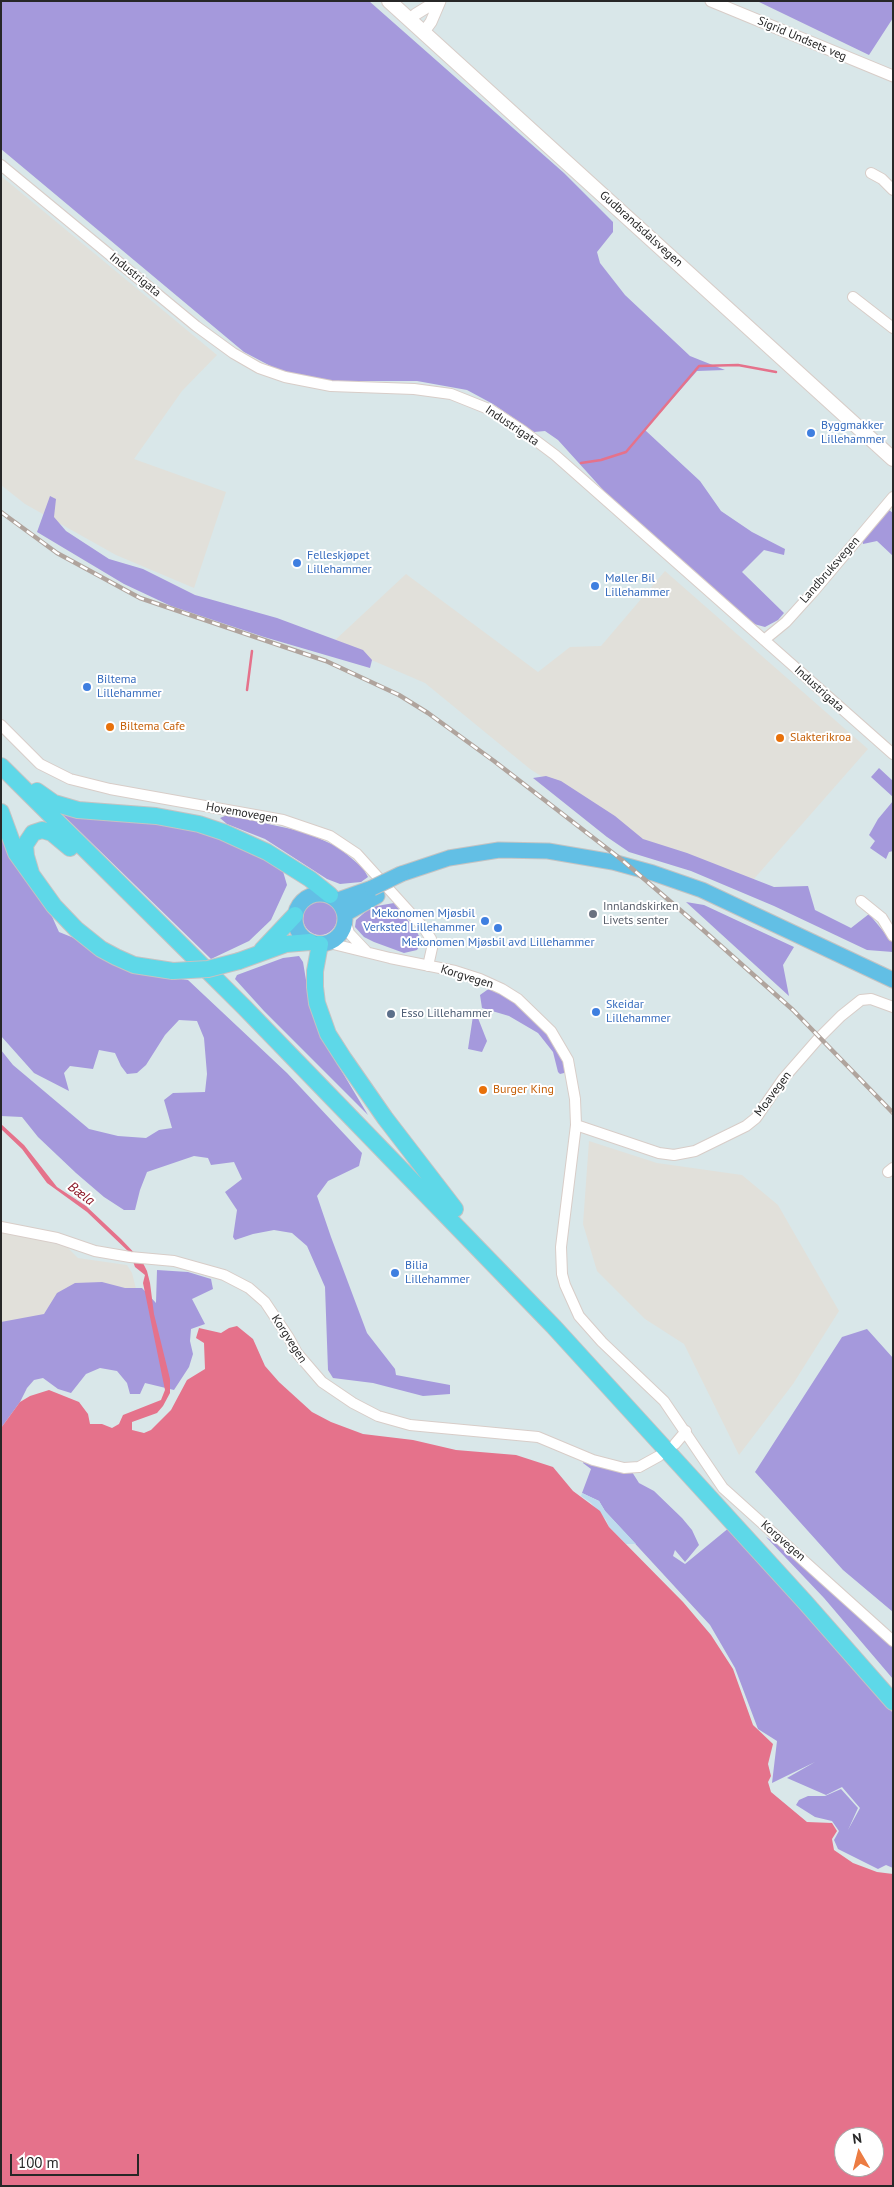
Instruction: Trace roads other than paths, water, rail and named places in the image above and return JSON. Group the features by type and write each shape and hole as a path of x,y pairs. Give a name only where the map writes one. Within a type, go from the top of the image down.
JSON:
{"highway":[{"path":"1,758 31,786 54,803 78,810 156,816 199,824 223,832 267,852 310,879 334,898"},
{"path":"1,766 395,1160 575,1349 805,1602 893,1702"},
{"path":"1,812 10,841 54,906 76,929 101,949 134,965 173,972 208,969 239,961 292,943 320,943 315,971 317,1003 328,1034 344,1059 440,1190 555,1319 569,1336 575,1349"},
{"path":"31,873 26,856 26,841 29,836 37,831 52,833 91,867 160,936 178,951 198,961"},
{"path":"259,953 295,915"}],"main road":[{"name":"Gudbrandsdalsvegen","path":"389,1 893,459"},
{"path":"374,892 334,898 320,893 305,898 298,906 295,915 295,925 299,933 320,943 341,933 345,916 374,892 449,858 499,850 548,851 598,858 653,872 702,890 893,980"},
{"path":"404,878 452,866 499,858 548,859 611,869 651,880 699,897 893,990"},
{"path":"334,898 345,916"}],"street":[{"path":"409,20 438,1"},
{"path":"423,32 431,22 438,1"},
{"name":"Sigrid Undsets veg","path":"711,1 893,76"},
{"name":"Industrigata","path":"1,165 196,326 233,353 259,368 285,377 331,386 435,391 472,401 491,410 555,455 893,754"},
{"path":"871,173 882,179 893,190"},
{"path":"853,297 893,328"},
{"name":"Landbruksvegen","path":"764,640 786,622 814,592 893,497"},
{"name":"Hovemovegen","path":"1,726 40,764 70,779 110,789 283,820 330,836 357,854 424,928 431,939 432,948 428,966"},
{"path":"861,901 882,918 893,936"},
{"path":"345,916 349,933 367,952"},
{"name":"Korgvegen","path":"320,943 464,974 502,989 518,999 551,1030 568,1060 575,1099 576,1125 561,1247 562,1274 579,1316 602,1342 664,1400 723,1488 893,1641"},
{"name":"Moavegen","path":"576,1125 659,1153 674,1156 695,1151 740,1129 756,1118 784,1079 818,1039 841,1016 861,1000 871,999 893,1007"},
{"name":"Korgvegen","path":"1,1226 57,1238 95,1251 188,1264 224,1275 249,1288 265,1302 289,1338 296,1353 322,1382 353,1403 378,1416 410,1425 538,1437 593,1460 624,1468 638,1467 659,1456"},
{"path":"675,1444 686,1431"}],"waterway":[{"path":"581,463 601,460 626,452 699,366 738,365 776,372"},
{"path":"247,690 252,651"}],"railway":[{"path":"1,512 57,553 140,598 326,661 399,695 428,713 494,761 622,860 693,921 793,1010 893,1113"}],"place":[{"name":"Byggmakker Lillehammer","path":"811,433"},
{"name":"Felleskjøpet Lillehammer","path":"297,563"},
{"name":"Møller Bil Lillehammer","path":"595,586"},
{"name":"Biltema Lillehammer","path":"87,687"},
{"name":"Biltema Cafe","path":"110,727"},
{"name":"Slakterikroa","path":"780,738"},
{"name":"Innlandskirken Livets senter","path":"593,914"},
{"name":"Mekonomen Mjøsbil Verksted Lillehammer","path":"485,921"},
{"name":"Mekonomen Mjøsbil avd Lillehammer","path":"498,928"},
{"name":"Skeidar Lillehammer","path":"596,1012"},
{"name":"Esso Lillehammer","path":"391,1014"},
{"name":"Burger King","path":"483,1090"},
{"name":"Bilia Lillehammer","path":"395,1273"}],"water label":[{"name":"Bæla","path":"81,1194"}]}
